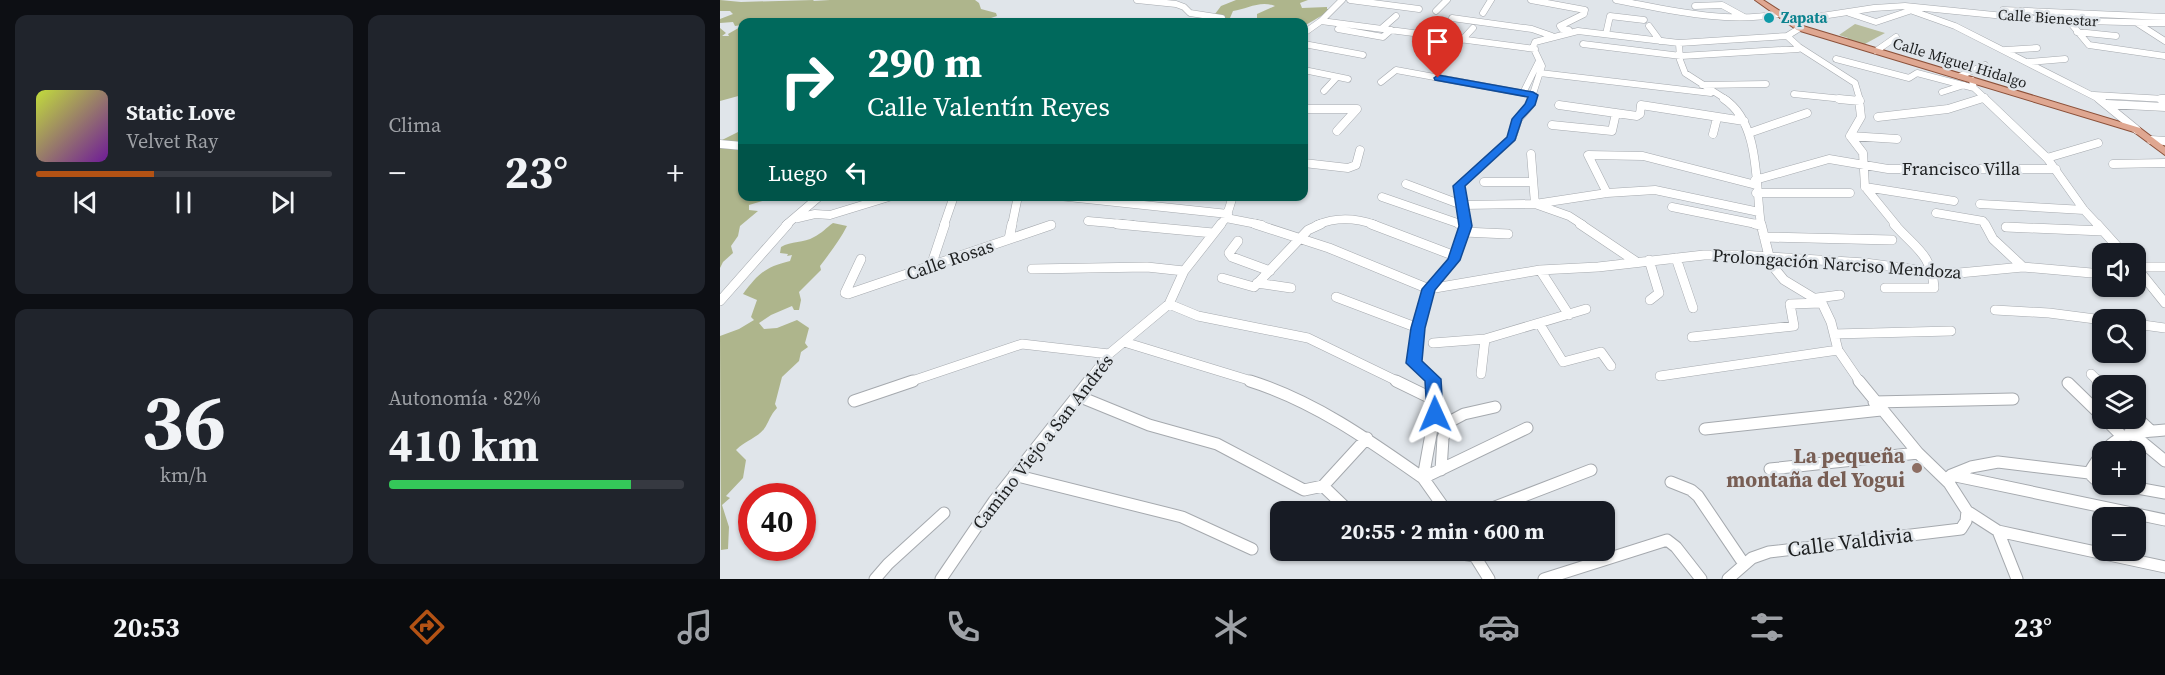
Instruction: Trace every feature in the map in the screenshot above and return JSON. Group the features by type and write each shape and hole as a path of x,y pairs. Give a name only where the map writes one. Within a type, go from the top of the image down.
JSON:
{"main road":[{"name":"Calle Miguel Hidalgo","path":"1758,0 1800,28 1967,82 2137,129"},
{"path":"2137,129 2165,152"}],"street":[{"path":"1137,0 1176,4 1184,7 1191,14 1222,18"},
{"path":"1308,30 1342,0"},
{"path":"1350,0 1419,9"},
{"path":"1436,11 1447,0"},
{"path":"1483,14 1491,0"},
{"path":"1532,0 1585,10 1584,14 1560,26 1562,29 1679,43 1787,36 1800,28"},
{"path":"1616,0 1685,13 1747,19 1779,14"},
{"path":"1871,0 1912,10 1955,26 2092,95 2137,129"},
{"path":"1695,6 1722,5 1747,19"},
{"name":"Calle Bienestar","path":"1789,21 1898,6 2069,21 2165,23"},
{"path":"2080,6 2092,14"},
{"path":"1847,12 1876,22 1912,10"},
{"path":"2003,10 2165,17"},
{"path":"1382,29 1396,16"},
{"path":"1606,34 1610,16 1644,20"},
{"path":"1346,24 1352,17"},
{"path":"1452,18 1532,29 1552,36"},
{"path":"1321,21 1498,46 1535,49"},
{"path":"2069,21 2086,44 2165,56"},
{"path":"2135,22 2165,41"},
{"path":"1422,34 1433,23"},
{"path":"1649,26 1660,41"},
{"path":"1462,40 1473,28"},
{"path":"1338,29 1383,37 1391,30"},
{"path":"1423,478 1432,437 1435,400 1433,379 1414,363 1418,328 1429,289 1455,256 1465,229 1459,186 1512,138 1518,119 1530,105 1542,66 1535,49 1535,42 1578,31"},
{"path":"2077,32 2116,36"},
{"path":"1498,46 1505,36"},
{"path":"1787,36 1798,49"},
{"path":"1876,51 1896,37"},
{"path":"1679,43 1684,73 1734,105 1744,121 1755,154 1761,225 1775,269 1784,280 1819,300 1826,309 1838,350 1854,376 1918,453 1950,479 1967,511 1998,531 2165,567"},
{"path":"1583,44 1681,56 1798,49 1807,52 1831,70 1855,83 1861,117 1850,136"},
{"path":"1308,45 1363,55"},
{"path":"2003,50 2037,48"},
{"path":"1524,93 1540,59"},
{"path":"1836,59 1909,78 1917,73 1967,82 2047,158 2084,210 2114,243"},
{"path":"2026,62 2066,59"},
{"path":"1942,92 1967,82 1985,65"},
{"path":"1381,82 1390,72 1396,70 1533,95"},
{"path":"1308,71 1348,79"},
{"path":"1540,73 1717,94"},
{"path":"1324,91 1337,77"},
{"path":"1700,85 1766,84"},
{"path":"1794,94 1860,101"},
{"path":"2092,95 2165,99"},
{"path":"1878,117 1948,109 1985,97"},
{"path":"2106,104 2165,107"},
{"path":"1558,105 1639,116 1641,105 1744,121"},
{"path":"1308,110 1357,109 1337,131"},
{"path":"1552,125 1612,130 1616,112"},
{"path":"1749,133 1807,113"},
{"path":"1713,134 1717,118"},
{"path":"1850,136 1898,138"},
{"path":"1850,136 1863,153 1866,166 1865,187 1897,227 1927,257 1933,272 1934,288 1885,288"},
{"path":"2151,140 2165,141"},
{"path":"2047,158 2098,143"},
{"path":"720,144 738,146"},
{"path":"1308,163 1348,168 1356,165 1360,150"},
{"path":"1531,154 1535,204"},
{"path":"1607,193 1588,155 1643,156 1756,186 1851,193"},
{"name":"Francisco Villa","path":"1756,186 1829,159 1888,169 2056,169"},
{"path":"2113,164 2165,164"},
{"path":"1484,182 1533,182"},
{"path":"1406,184 1462,205 1535,204 1607,193 1655,190 1759,212"},
{"path":"1865,187 1954,201"},
{"path":"1382,197 1465,229 1508,234"},
{"path":"720,301 773,238 815,201"},
{"path":"796,218 815,214 830,215 876,201"},
{"path":"931,266 952,201"},
{"path":"1009,239 1017,201"},
{"name":"Prolongación Narciso Mendoza","path":"1101,201 1227,216 1261,225 1353,256 1412,284 1429,289 1540,270 1598,267 1635,261 1741,255 1865,263 1933,272 1959,273 2023,267 2092,273"},
{"name":"Camino Viejo a San Andrés","path":"941,579 994,501 1110,354 1169,304 1184,271 1227,216 1232,201"},
{"path":"1535,204 1569,216 1635,261"},
{"path":"1980,204 2084,210"},
{"path":"1672,207 1761,225"},
{"path":"1936,213 1983,221 1993,239 2023,267"},
{"path":"1222,278 1254,287 1318,224 1351,218 1455,256"},
{"path":"1088,222 1213,233"},
{"name":"Calle Rosas","path":"861,259 845,292 848,294 1051,225"},
{"path":"2006,227 2103,231"},
{"path":"1764,237 1892,240"},
{"path":"1238,241 1228,253 1232,257 1270,270"},
{"path":"1676,258 1693,308"},
{"path":"1649,260 1659,292 1650,300"},
{"path":"1032,269 1147,267 1184,271"},
{"path":"2146,267 2165,267"},
{"path":"1540,270 1569,315"},
{"path":"2146,282 2165,303"},
{"path":"1257,283 1291,288"},
{"path":"1692,337 1794,326 1790,304 1840,295"},
{"path":"1336,297 1418,328"},
{"path":"1169,304 1198,316 1308,338 1435,400"},
{"path":"1433,343 1485,339 1491,335 1586,309"},
{"path":"1995,310 2092,319"},
{"path":"1539,323 1563,363 1601,352 1611,366"},
{"path":"2146,325 2165,328"},
{"path":"1834,334 1951,331"},
{"path":"1481,374 1485,339"},
{"path":"1124,342 1270,387 1351,427 1423,478 1439,501"},
{"path":"854,401 1022,344 1110,354"},
{"path":"1660,376 1838,350"},
{"path":"2068,383 2092,406"},
{"path":"1078,396 1149,425 1216,444 1304,490 1323,486 1367,438"},
{"path":"1706,429 1877,406 2013,399"},
{"path":"1441,470 1443,429 1447,422 1457,416 1495,407"},
{"path":"2146,426 2151,431"},
{"path":"1423,478 1527,428"},
{"path":"2119,429 2165,461"},
{"path":"2089,473 2102,450 2125,433 2165,430"},
{"path":"1770,470 1918,453"},
{"path":"1950,479 1971,467 1998,462 2089,473 2092,476"},
{"path":"1511,501 1592,470"},
{"path":"1014,475 1182,517 1252,549"},
{"path":"1950,479 2165,520"},
{"path":"1671,482 1698,496 1744,564"},
{"path":"1323,486 1339,501"},
{"path":"2146,490 2165,493"},
{"name":"Calle Valdivia","path":"1728,579 1744,564 1769,552 1961,529 1966,521 1967,511"},
{"path":"875,579 944,513"},
{"path":"1998,531 2017,579"},
{"path":"1544,579 1667,540 1676,547 1701,579"},
{"path":"1477,561 1489,579"}],"green space":[{"path":"720,0 741,2 975,0 981,9 996,13 997,16 991,18 738,18 738,26 735,26 733,22 720,23 720,19 733,14 730,11 720,11"},
{"path":"1236,0 1308,0 1300,3 1302,8 1327,7 1327,9 1333,9 1308,24 1308,18 1257,18 1257,14 1275,6 1269,4 1233,11 1230,18 1212,18 1221,6"},
{"path":"1855,24 1885,33 1863,45 1846,40 1848,38 1839,35"},
{"path":"720,28 726,33 722,36 729,36 728,34 738,28 738,96 720,101"},
{"path":"738,132 738,201 762,201 749,205 749,210 758,211 740,226 738,236 731,246 733,253 720,268 720,141"},
{"path":"833,223 847,226 820,266 821,270 799,292 801,300 799,310 794,310 792,306 759,323 764,329 777,328 797,320 809,328 805,343 808,347 801,352 799,361 782,377 775,404 777,408 764,429 736,450 746,460 743,478 726,496 730,498 722,505 729,527 728,549 721,550 720,336 754,320 751,317 757,300 743,294 763,272 790,261 792,255 787,256 788,254 780,253 781,247 810,239"}],"place":[{"name":"Zapata","path":"1769,18"},
{"name":"La pequeña montaña del Yogui","path":"1917,468"}],"route":[{"path":"1435,414 1433,379 1414,363 1418,328 1429,289 1454,260 1466,226 1459,186 1512,138 1518,119 1530,105 1533,95 1438,78"}]}
